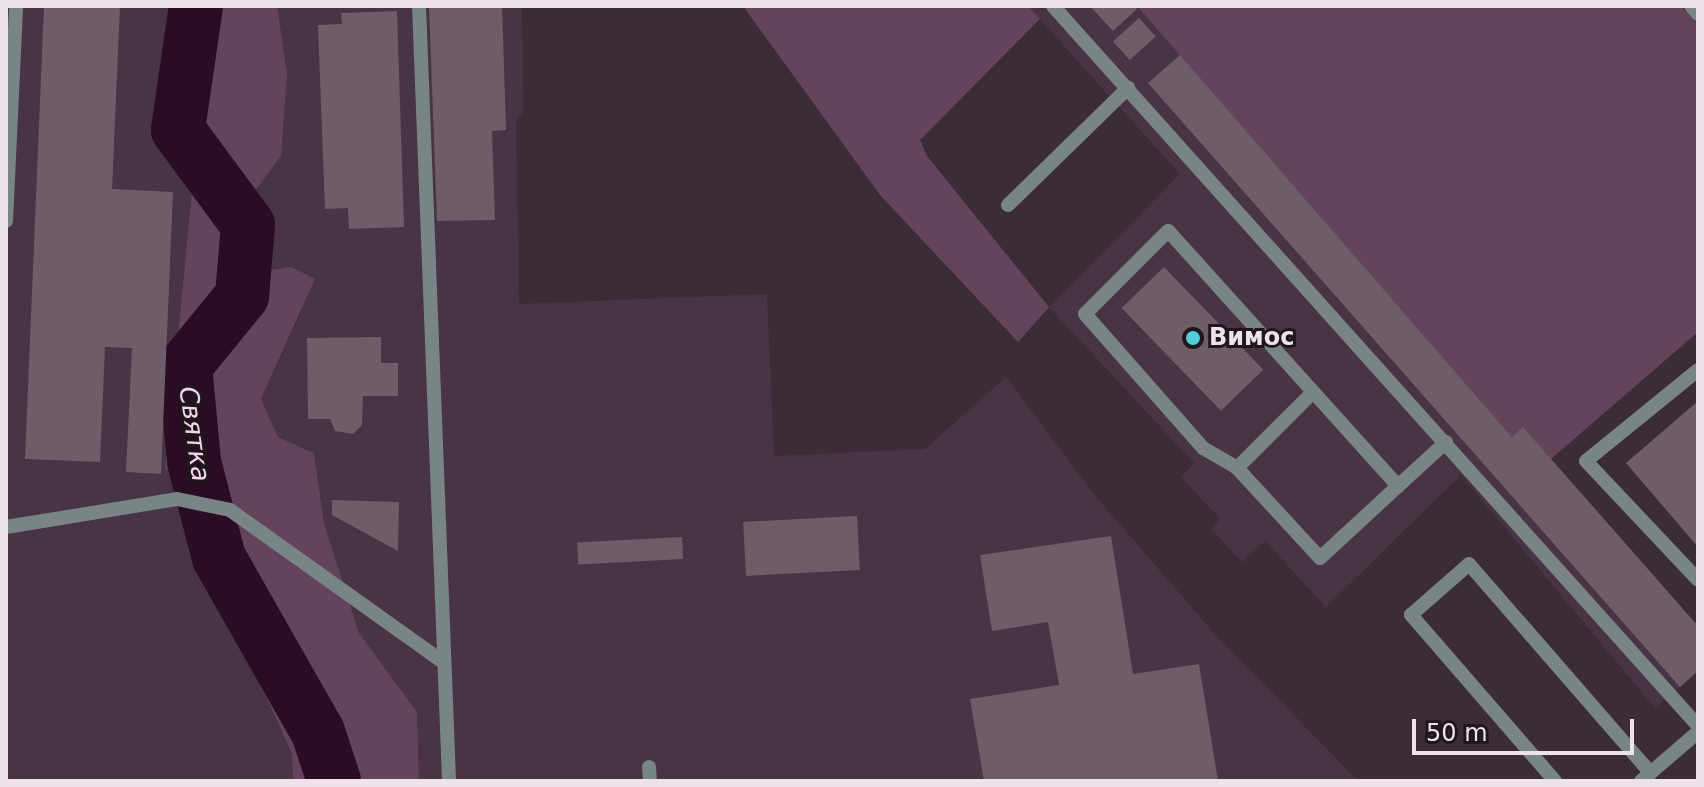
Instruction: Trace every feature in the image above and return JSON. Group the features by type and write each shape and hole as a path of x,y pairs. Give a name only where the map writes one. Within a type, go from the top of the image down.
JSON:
{"lane":[{"path":"6,221 16,6"},
{"path":"419,6 449,781"},
{"path":"1053,6 1698,726"},
{"path":"1691,6 1698,14"},
{"path":"1008,205 1128,88"},
{"path":"1398,486 1168,231 1085,314 1203,448 1237,468 1320,558 1446,442"},
{"path":"1698,370 1586,461 1698,580"},
{"path":"1237,468 1313,392"},
{"path":"6,527 177,499 230,510 442,661"},
{"path":"1555,781 1411,615 1469,564 1646,777 1698,732"}],"shaded area":[{"path":"6,6 169,6 160,125 192,191 165,467 176,482 177,499 292,755 293,781 6,781"},
{"path":"169,6 277,6 287,74 281,156 251,196 269,270 291,267 315,279 261,399 278,437 314,453 324,523 359,633 417,712 419,781 293,781 292,754 177,499 176,482 165,467 192,191 160,125"},
{"path":"277,6 522,6 523,112 516,121 519,304 767,294 774,456 925,449 1006,377 1092,492 1214,633 1358,781 419,781 417,712 359,633 324,523 314,453 278,437 261,399 303,308 269,270 251,196 281,155"},
{"path":"743,6 1028,6 1040,19 920,140 927,156 1049,307 1018,342 880,195"},
{"path":"1028,6 1137,6 1511,437 1523,427 1698,626 1698,671 1655,708 1461,475 1326,607 1265,541 1242,562 1211,529 1220,519 1181,477 1194,463 1049,307 1180,174"},
{"path":"1137,6 1681,6 1698,25 1698,332 1551,459 1523,428 1512,437"}],"building":[{"path":"44,6 120,6 112,189 173,192 161,474 126,472 132,348 105,347 100,462 25,459"},
{"path":"429,6 502,6 506,130 492,131 495,220 437,221"},
{"path":"1090,6 1133,6 1137,9 1113,31"},
{"path":"397,11 404,227 349,229 348,208 325,209 318,25 342,24 341,13"},
{"path":"1139,18 1156,37 1130,60 1113,41"},
{"path":"1180,55 1512,437 1523,427 1698,626 1698,671 1680,687 1148,83"},
{"name":"Вимос","path":"1164,267 1263,370 1221,411 1122,308"},
{"path":"381,337 381,363 398,363 398,396 363,396 362,425 353,434 335,431 330,419 308,419 307,338"},
{"path":"1698,401 1698,547 1626,463"},
{"path":"332,500 399,502 398,551 332,515"},
{"path":"857,516 860,570 746,576 743,522"},
{"path":"1111,536 1133,674 1199,664 1218,781 984,781 970,699 1059,685 1048,622 992,631 980,555"},
{"path":"682,537 683,559 578,564 577,542"}],"waterway":[{"name":"Святка","path":"196,6 178,130 248,225 242,296 185,366 194,462 219,558 318,732 334,781"}],"place":[{"name":"Вимос","path":"1193,338"}]}
